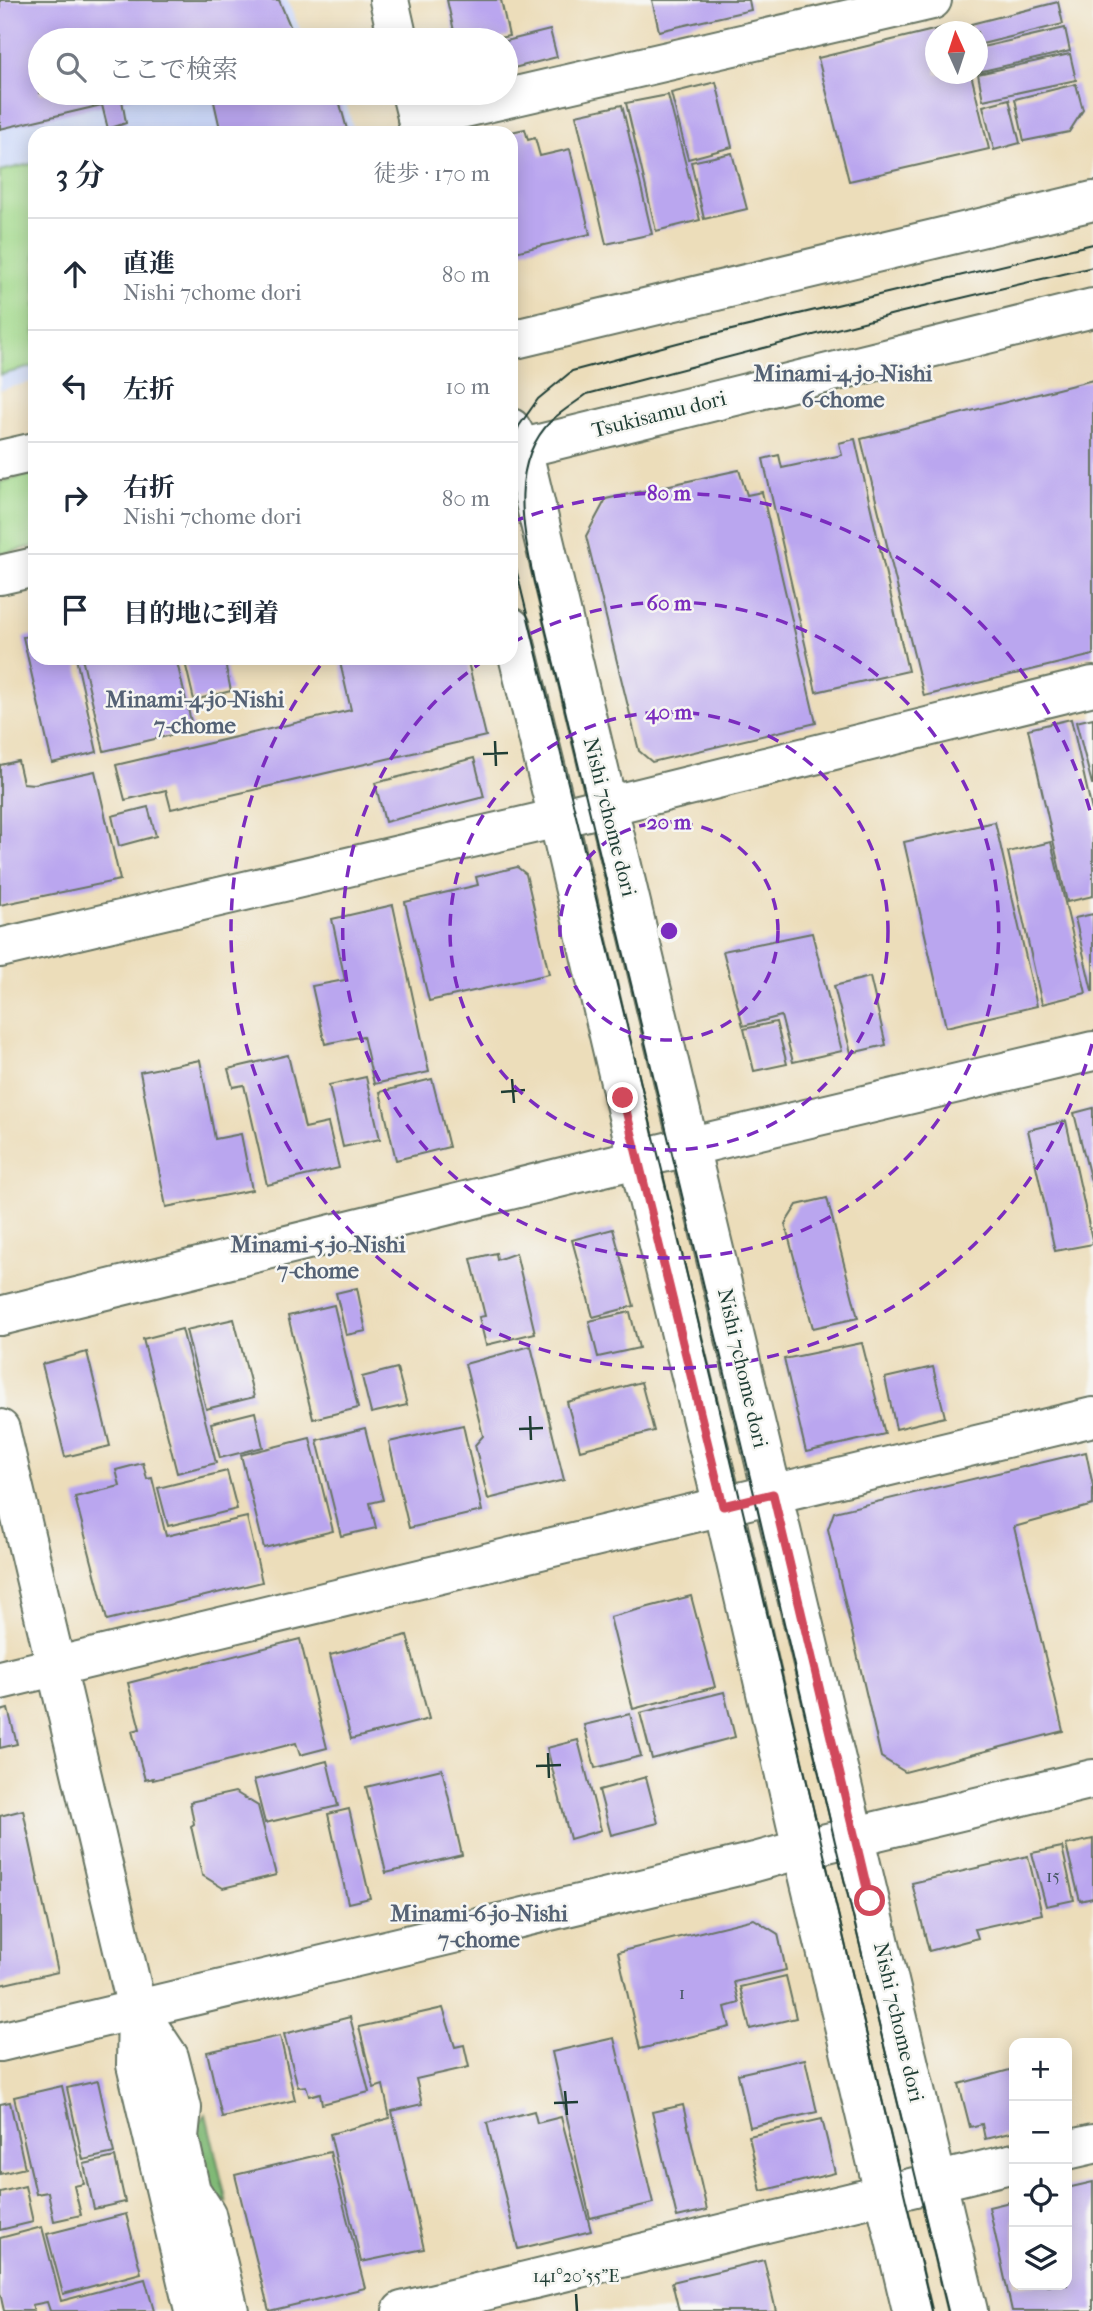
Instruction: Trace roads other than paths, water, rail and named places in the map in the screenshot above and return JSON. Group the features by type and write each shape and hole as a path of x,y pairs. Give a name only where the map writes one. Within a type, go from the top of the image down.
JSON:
{"street":[{"path":"389,0 395,28"},
{"path":"518,92 932,0"},
{"path":"416,115 461,105"},
{"path":"518,338 1093,201"},
{"name":"Tsukisamu dori","path":"518,441 1093,308"},
{"path":"0,460 28,454"},
{"name":"Nishi 7chome dori","path":"518,454 690,1146 968,2311"},
{"path":"0,575 28,568"},
{"path":"518,655 723,1506 912,2311"},
{"path":"0,948 558,818 1093,686"},
{"path":"0,1316 690,1146 1093,1051"},
{"path":"0,1680 1093,1417"},
{"path":"0,1429 137,2009 135,2065 194,2311"},
{"path":"0,2042 1093,1779"},
{"path":"137,2009 170,2057 182,2108 179,2137 191,2191 206,2214 229,2311"},
{"path":"1072,2149 1093,2144"},
{"path":"402,2311 1010,2164"}],"tram line":[{"path":"518,428 538,399 572,371 681,342 1093,244"},
{"path":"948,2311 534,581 526,540 522,497 529,456 538,437 552,420 587,394 894,314 1093,267"},
{"path":"518,577 675,1224 932,2311"}],"district":[{"name":"Minami-4-jo-Nishi 6-chome","path":"843,386"},
{"name":"Minami-4-jo-Nishi 7-chome","path":"195,712"},
{"name":"Minami-5-jo-Nishi 7-chome","path":"318,1257"},
{"name":"Minami-6-jo-Nishi 7-chome","path":"479,1926"}]}
